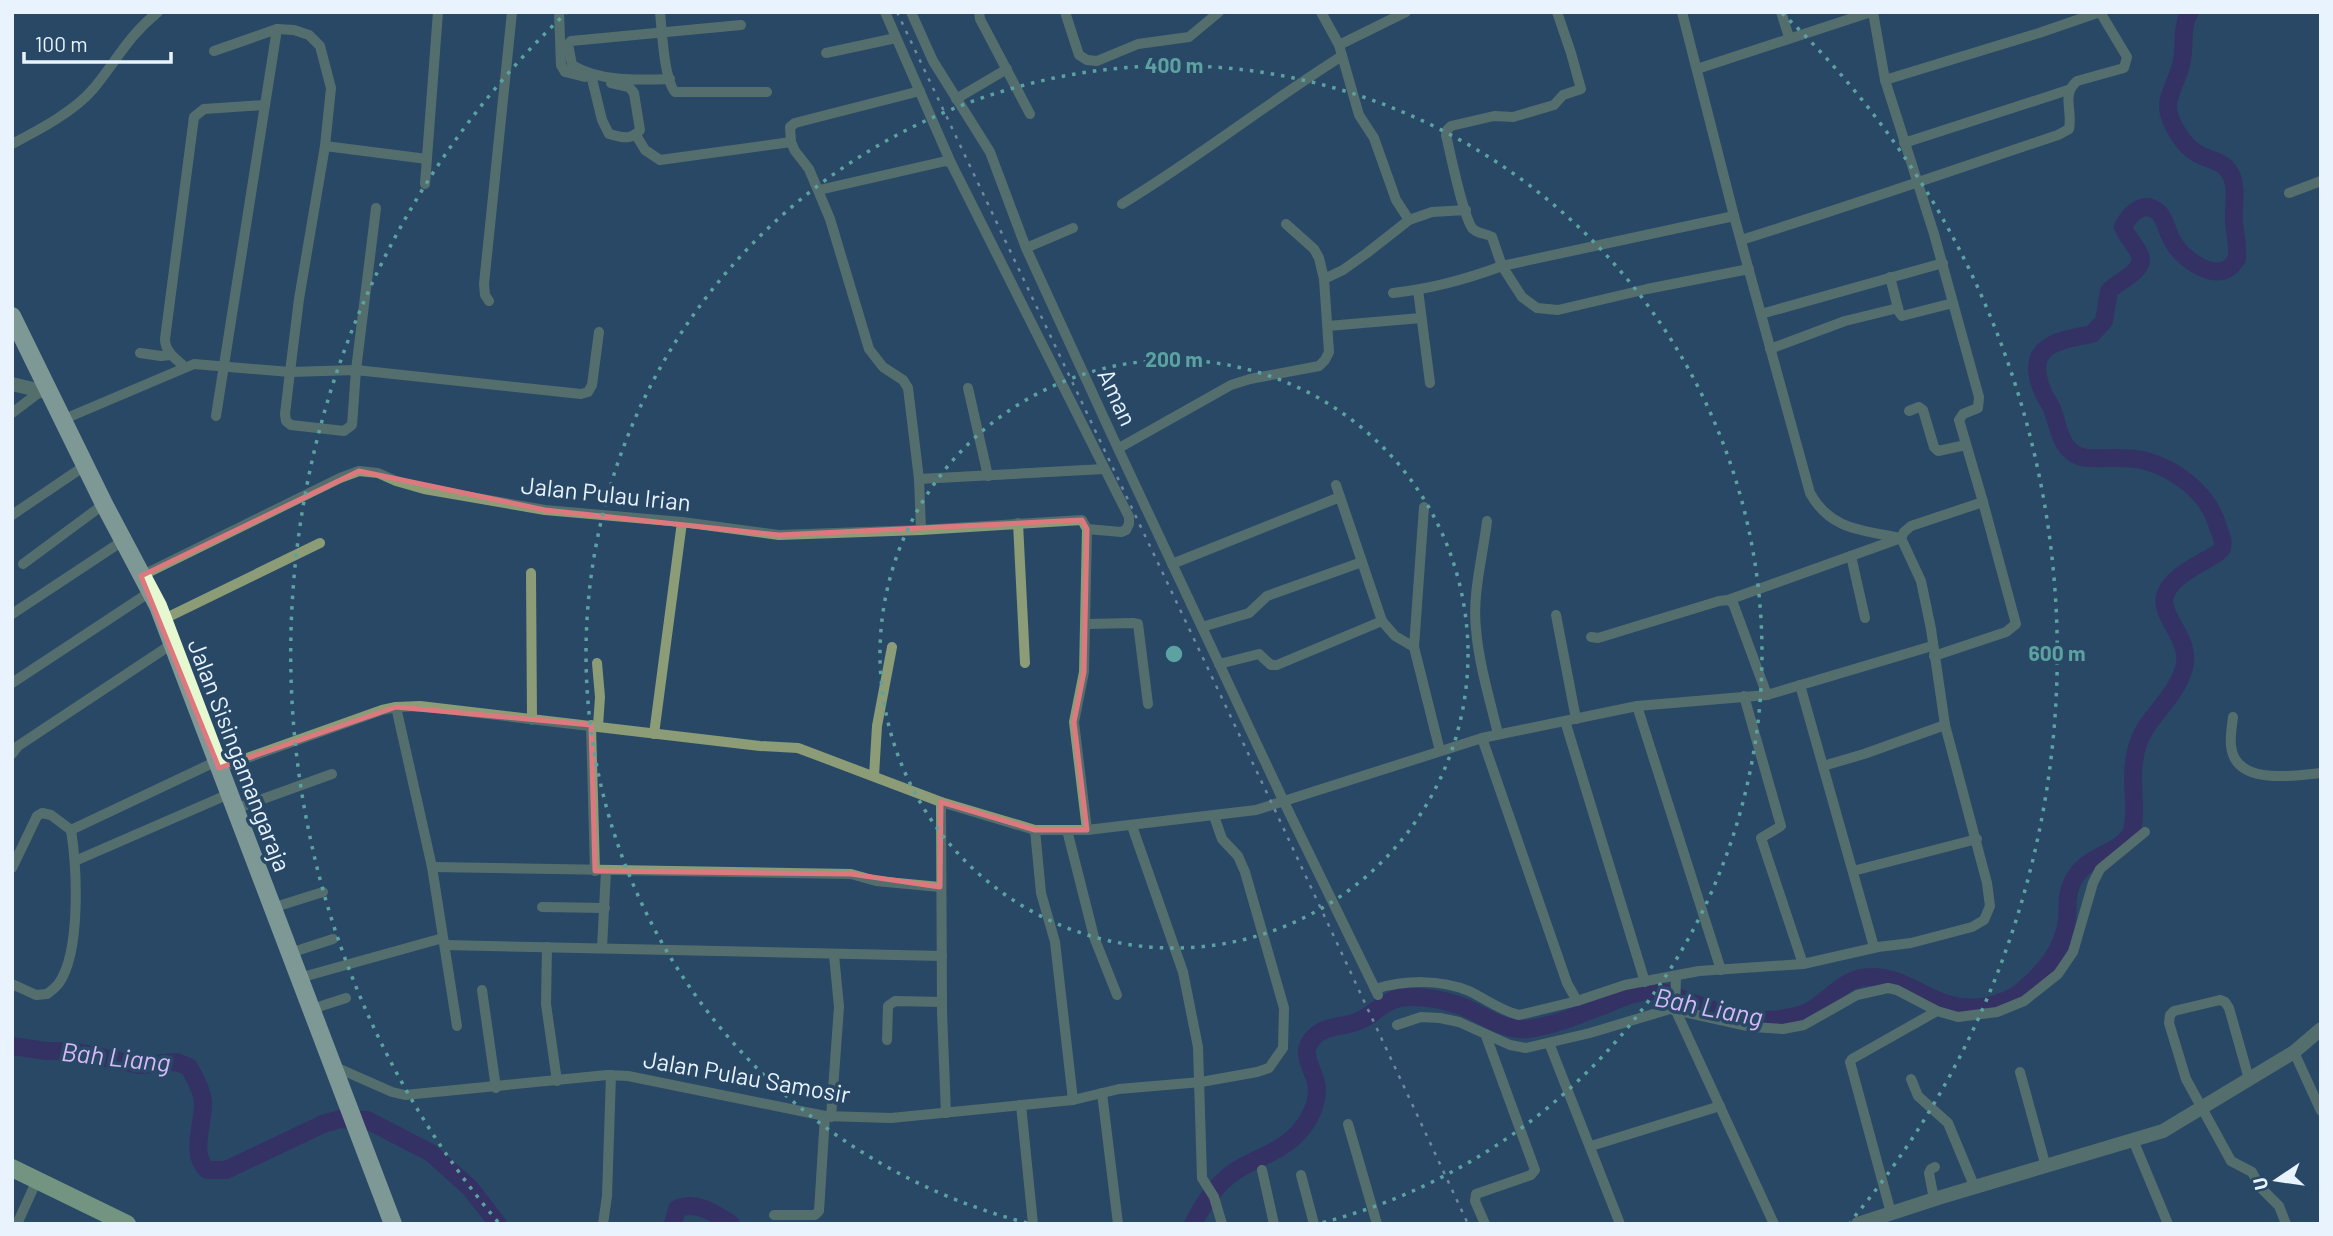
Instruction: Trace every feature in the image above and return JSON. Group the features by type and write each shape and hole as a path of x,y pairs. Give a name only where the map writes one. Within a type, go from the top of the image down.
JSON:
{"highway":[{"name":"Jalan Sisingamangaraja","path":"12,316 46,392 86,465 162,620 393,1224"}],"main road":[{"path":"12,1168 116,1224"},
{"path":"12,1175 127,1224"}],"street":[{"path":"12,144 47,127 92,90 134,33 157,12"},
{"path":"425,184 438,12"},
{"path":"489,301 485,295 484,284 512,12"},
{"path":"559,12 563,68 569,73 629,87 632,90 640,130 636,135 626,138 609,134 602,120 592,79"},
{"path":"660,12 670,79 675,92 767,92"},
{"path":"885,12 951,163 1104,469 919,479"},
{"name":"Aman","path":"911,12 933,61 990,152 1026,248 1284,802 1377,992 1404,983 1446,984 1467,990 1519,1016 1577,1001"},
{"path":"979,12 980,19 1030,114"},
{"path":"1065,12 1079,55 1087,60 1097,61 1138,44 1189,37 1219,12"},
{"path":"1321,12 1340,51 1359,115 1374,138 1396,200 1409,220"},
{"path":"1122,204 1166,177 1340,51 1406,12"},
{"path":"1557,12 1572,53 1581,89 1563,94 1554,105 1513,117 1494,116 1451,127 1446,135 1466,210 1475,230 1492,237 1502,266 1522,297 1537,308 1558,310 1749,269"},
{"path":"1682,12 1734,216 1810,493 1818,508 1843,526 1901,538"},
{"path":"1781,12 1789,37"},
{"path":"71,830 218,765 396,707 420,706 798,748 941,802 1035,830 1087,830 1132,826 1256,810 1482,738 1637,706 1767,695 2006,632 2016,624 1959,420 1960,416 1978,408 1980,404 1942,263 1885,80 1872,12 1697,69"},
{"path":"1885,80 2100,12 2127,57 2124,68 2077,81 2068,90 1904,143"},
{"path":"670,79 629,79 582,71 572,65 568,44 571,41 741,26"},
{"path":"216,416 277,29"},
{"path":"214,51 277,29 294,30 309,35 320,46 331,88 325,146 299,299 285,414 286,421 291,425 344,431 352,425 376,208"},
{"path":"826,53 896,38"},
{"path":"956,99 1006,69"},
{"path":"1741,240 1869,200 2059,135 2069,129 2068,90"},
{"path":"920,91 795,123 790,127 791,142 809,169 830,219 869,349 883,367 903,380 911,397 921,530"},
{"path":"185,367 166,348 165,339 194,117 204,109 265,105"},
{"path":"636,135 645,150 660,160 791,142"},
{"path":"325,146 427,159"},
{"path":"819,190 946,161 951,163"},
{"path":"2289,193 2321,181"},
{"path":"1324,279 1343,271 1409,220 1432,212 1466,210"},
{"path":"1393,293 1418,290 1479,275 1502,266 1734,216"},
{"path":"1119,448 1231,385 1319,366 1325,360 1329,352 1328,326 1324,279 1319,258 1314,249 1286,224"},
{"path":"1026,248 1073,228"},
{"path":"1761,314 1942,263"},
{"path":"1889,277 1899,312 1906,316 1953,303"},
{"path":"1418,290 1430,383"},
{"path":"1770,349 1845,321 1898,307"},
{"path":"1328,326 1421,318"},
{"path":"62,420 185,367 206,364 290,372 356,370 581,394 588,392 592,386 599,332"},
{"path":"140,353 171,355"},
{"path":"12,384 46,392"},
{"path":"968,388 988,476"},
{"path":"12,414 46,392"},
{"path":"1909,411 1919,407 1923,411 1934,447 1938,451 1966,445"},
{"path":"14,510 86,465"},
{"name":"Jalan Pulau Irian","path":"141,576 359,471 378,473 424,489 545,510 682,522 779,535 921,530 1077,519 1082,520 1087,529 1121,532 1126,530 1129,517 1104,469"},
{"path":"1336,485 1382,621 1395,636 1414,647"},
{"path":"1172,564 1340,497"},
{"path":"1482,738 1567,983 1577,1001 1625,985 1676,979 1699,971 1803,964 1874,947 1930,939 1972,927 1984,920 1990,906 1987,884 1945,725 1921,581 1901,538 1903,532 1911,526 1983,502"},
{"path":"23,564 104,504"},
{"path":"1424,507 1414,647 1440,751"},
{"path":"1487,521 1475,627 1499,734"},
{"path":"653,734 682,522"},
{"path":"1018,523 1025,663"},
{"path":"1087,529 1084,672 1074,722 1087,830"},
{"path":"1591,637 1598,638 1728,600 1901,538"},
{"path":"12,614 124,540"},
{"path":"162,620 320,543"},
{"path":"1851,556 1865,618"},
{"path":"1202,627 1249,613 1267,596 1362,562"},
{"path":"531,573 532,720"},
{"path":"12,683 150,592"},
{"path":"1728,600 1732,603 1767,695"},
{"path":"1556,615 1571,720 1645,982"},
{"path":"1219,664 1259,654 1271,664 1277,665 1382,621"},
{"path":"1086,624 1138,624 1148,704"},
{"path":"12,754 18,746 172,644"},
{"path":"874,776 877,726 892,647"},
{"path":"597,663 600,696 594,725 605,908 602,948"},
{"path":"1800,685 1874,947"},
{"path":"1744,696 1781,827 1761,838 1803,964"},
{"path":"1637,706 1721,970"},
{"path":"396,707 432,867 457,1026"},
{"path":"2233,717 2231,746 2242,767 2253,773 2269,776 2321,774"},
{"path":"1823,766 1945,725"},
{"path":"75,861 232,801 332,774"},
{"path":"941,802 940,887 946,1112"},
{"path":"12,868 37,816 43,813 51,815 71,830 75,861 71,953 59,984 47,994 36,995 12,984"},
{"name":"Jalan Pulau Samosir","path":"333,1066 405,1095 611,1075 628,1076 828,1116 891,1118 1073,1100 1119,1089 1201,1082 1257,1072 1269,1068 1283,1048 1284,1008 1245,872 1238,856 1222,839 1214,816"},
{"path":"1132,826 1183,972 1198,1047 1202,1178 1214,1197 1222,1224"},
{"path":"1035,830 1041,893 1055,942 1073,1100"},
{"path":"1068,830 1094,937 1117,995"},
{"path":"1397,1025 1421,1017 1440,1018 1459,1022 1486,1036 1526,1048 1549,1044 1675,1006 1752,1027 1783,1029 1804,1025 1857,995 1888,988 1937,1011 1958,1017 1997,1012 2024,1001 2058,974 2073,952 2093,883 2100,869 2145,832"},
{"path":"1853,871 1977,839"},
{"path":"432,867 851,874 876,881 940,887"},
{"path":"272,908 323,892"},
{"path":"542,907 605,908"},
{"path":"290,953 333,939"},
{"path":"299,978 444,941 547,947 942,956"},
{"path":"547,947 546,1004 557,1081"},
{"path":"774,1215 815,1215 819,1211 839,1007 834,955"},
{"path":"1676,979 1675,1006 1774,1224"},
{"path":"482,990 496,1088"},
{"path":"312,1009 346,998"},
{"path":"2249,1079 2225,1002 2220,1000 2174,1011 2170,1015 2168,1023 2171,1037 2186,1079 2231,1161 2252,1172 2260,1187 2279,1206 2286,1224"},
{"path":"887,1040 888,1006 891,1003 942,1002"},
{"path":"1891,1213 1850,1062 1937,1011"},
{"path":"1858,1224 2163,1131 2294,1052 2321,1029"},
{"path":"1485,1224 1475,1201 1476,1194 1531,1175 1535,1170 1486,1036"},
{"path":"1549,1044 1620,1224"},
{"path":"2294,1052 2321,1111"},
{"path":"2020,1072 2046,1167"},
{"path":"603,1224 607,1196 611,1075"},
{"path":"1911,1079 1918,1096 1948,1123 1975,1188"},
{"path":"1102,1093 1118,1224"},
{"path":"1021,1105 1033,1224"},
{"path":"1591,1146 1720,1106"},
{"path":"1348,1124 1377,1224"},
{"path":"2133,1140 2168,1224"},
{"path":"1934,1199 1929,1173 1935,1167"},
{"path":"1262,1170 1274,1224"},
{"path":"1301,1175 1314,1224"},
{"path":"18,1224 36,1183"}],"highlighted area":[{"path":"359,471 545,510 779,535 1082,520 1087,529 1084,672 1074,722 1087,830 1035,830 941,802 940,887 851,874 595,871 591,725 396,707 219,768 141,576"}],"waterway":[{"name":"Bah Liang","path":"1193,1224 1210,1195 1227,1177 1284,1145 1306,1123 1317,1095 1316,1082 1307,1055 1307,1049 1315,1036 1319,1032 1359,1021 1394,999 1416,997 1442,1001 1466,1008 1504,1026 1520,1029 1556,1023 1628,996 1649,991 1666,993 1739,1017 1773,1020 1808,1011 1846,984 1870,977 1886,978 1953,1006 1988,1006 2018,994 2045,968 2062,941 2069,892 2078,873 2093,860 2125,842 2132,830 2135,754 2143,732 2174,689 2184,668 2184,647 2164,604 2165,596 2176,579 2219,552 2223,545 2211,510 2197,491 2178,476 2143,460 2088,458 2072,452 2062,438 2044,394 2037,364 2040,355 2047,348 2067,339 2092,334 2104,321 2109,291 2132,274 2140,264 2138,251 2123,227 2137,210 2146,207 2157,211 2176,246 2202,268 2210,271 2225,270 2237,259 2235,190 2230,173 2224,166 2198,154 2188,146 2169,115 2169,100 2181,65 2185,24 2190,12"},
{"name":"Bah Liang","path":"12,1046 46,1051 72,1051 140,1065 177,1062 189,1067 203,1099 198,1148 199,1156 207,1170 226,1170 323,1124 340,1119 367,1120 431,1153 470,1188 498,1224"},
{"name":"Bah Liang","path":"673,1224 677,1209 691,1206 705,1209 731,1224"}],"railway":[{"path":"897,12 1468,1224"}]}
